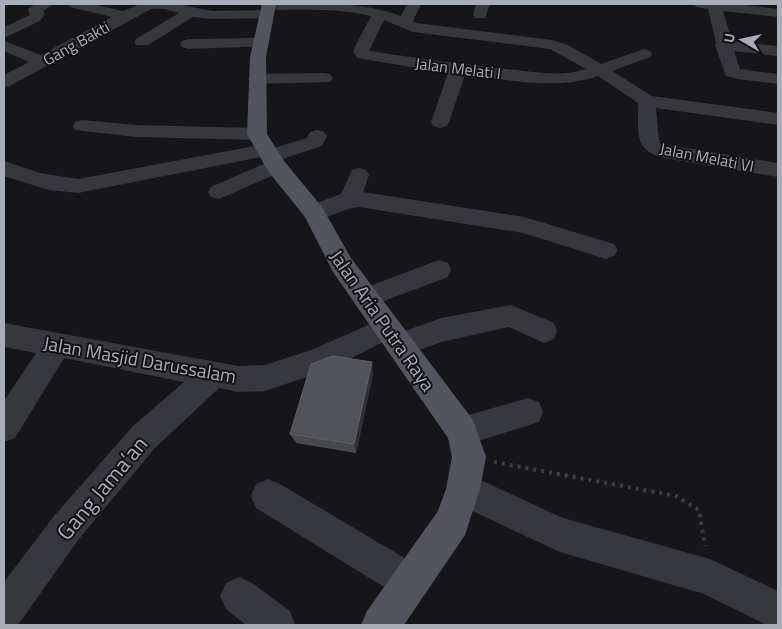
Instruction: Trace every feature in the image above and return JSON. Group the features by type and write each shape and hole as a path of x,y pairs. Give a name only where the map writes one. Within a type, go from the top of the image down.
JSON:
{"main road":[{"path":"265,146 257,79 260,43 268,8"},
{"name":"Jalan Aria Putra Raya","path":"265,146 314,213 342,265 393,337 465,459"},
{"path":"381,625 452,522 465,459"}],"street":[{"path":"4,33 35,18 38,14 35,9 47,4"},
{"path":"75,4 125,16"},
{"name":"Gang Bakti","path":"4,82 145,6 155,4 191,12 225,16 268,8 329,4 369,10 404,24 424,29 552,45 562,48 647,101"},
{"path":"404,24 414,4"},
{"path":"770,9 710,4 734,73 778,79"},
{"path":"142,42 191,12"},
{"name":"Jalan Melati I","path":"380,13 360,51 363,55 458,69 558,79 578,77 644,54"},
{"path":"188,44 260,43"},
{"path":"723,45 778,51"},
{"path":"4,46 42,61"},
{"path":"440,122 458,69"},
{"path":"257,79 324,78"},
{"path":"647,101 778,119"},
{"name":"Jalan Melati VI","path":"647,101 649,142 654,148 690,156 778,170"},
{"path":"82,126 265,146"},
{"path":"174,126 265,146"},
{"path":"4,168 32,179 60,186 78,186 265,146 315,142 317,136"},
{"path":"219,192 265,146"},
{"path":"351,199 352,191 359,175"},
{"path":"314,213 329,205 351,199 524,225 606,250"},
{"path":"365,298 439,270"},
{"name":"Jalan Masjid Darussalam","path":"4,335 238,379 265,378 393,337 419,337 441,330 511,316 544,330"},
{"path":"4,427 58,344"},
{"name":"Gang Jama’an","path":"4,613 66,528 144,437 213,374"},
{"path":"528,412 465,459 560,535 710,576 778,611"},
{"path":"268,496 410,582"},
{"path":"239,596 276,625"}],"path":[{"path":"465,459 676,496 699,510 710,576"}],"building":[{"path":"333,356 372,362 354,444 290,434 311,364"}]}
